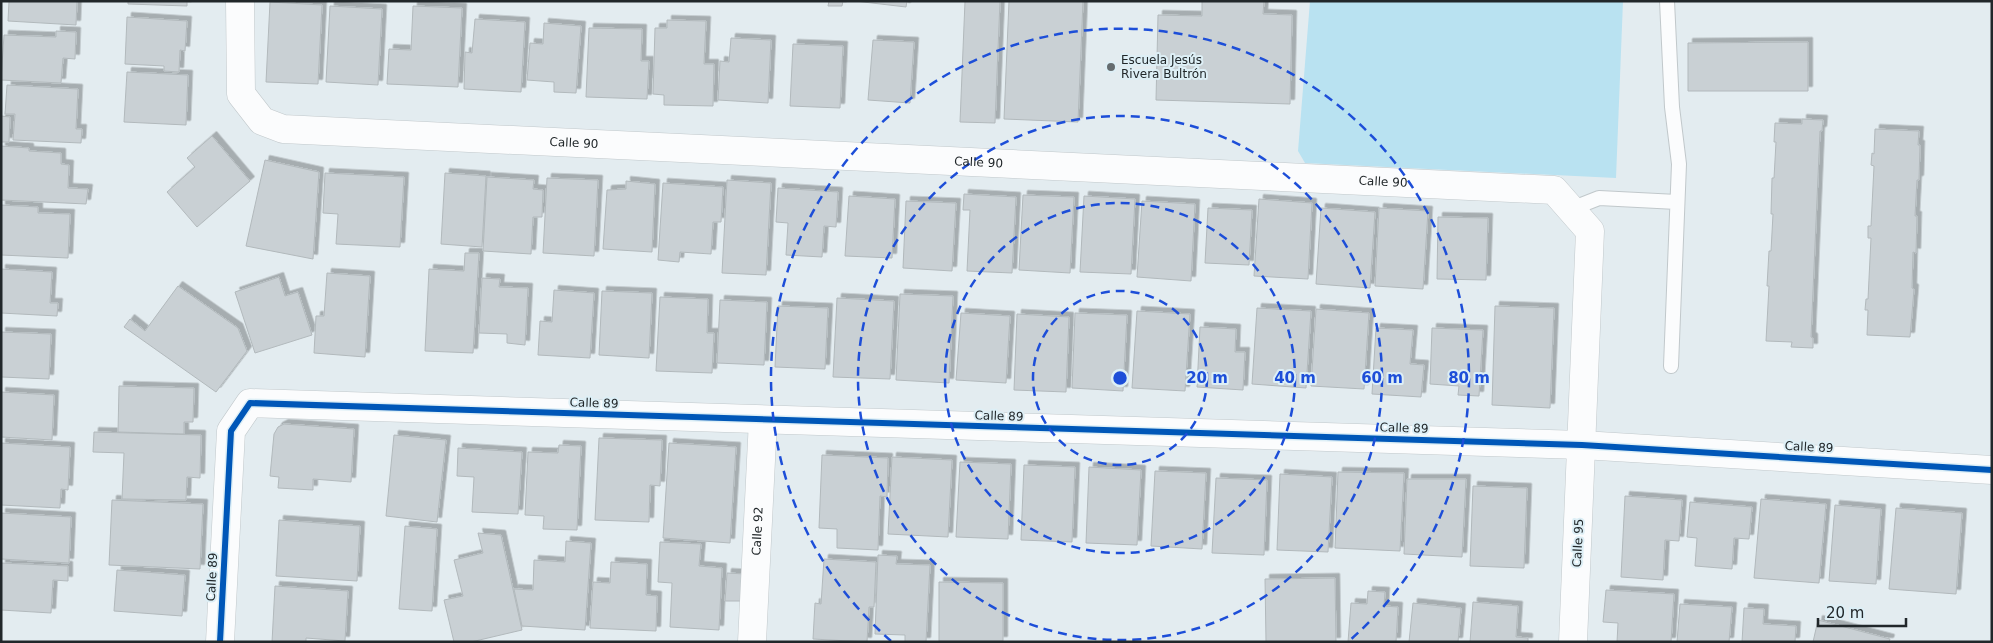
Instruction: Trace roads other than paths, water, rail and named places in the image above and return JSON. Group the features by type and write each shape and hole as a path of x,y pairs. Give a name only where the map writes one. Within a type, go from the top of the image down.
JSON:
{"street":[{"name":"Calle 90","path":"240,1 241,94 262,121 283,129 1554,190 1590,231 1582,445"},
{"name":"Calle 89","path":"220,642 231,430 250,403 1582,445 1992,470"},
{"name":"Calle 92","path":"752,642 763,420"},
{"name":"Calle 95","path":"1573,642 1582,445"}],"lane":[{"path":"1667,1 1672,106 1679,164 1671,366"},
{"path":"1571,209 1599,198 1678,202"}],"place":[{"name":"Escuela Jesús Rivera Bultrón","path":"1111,67"}]}
